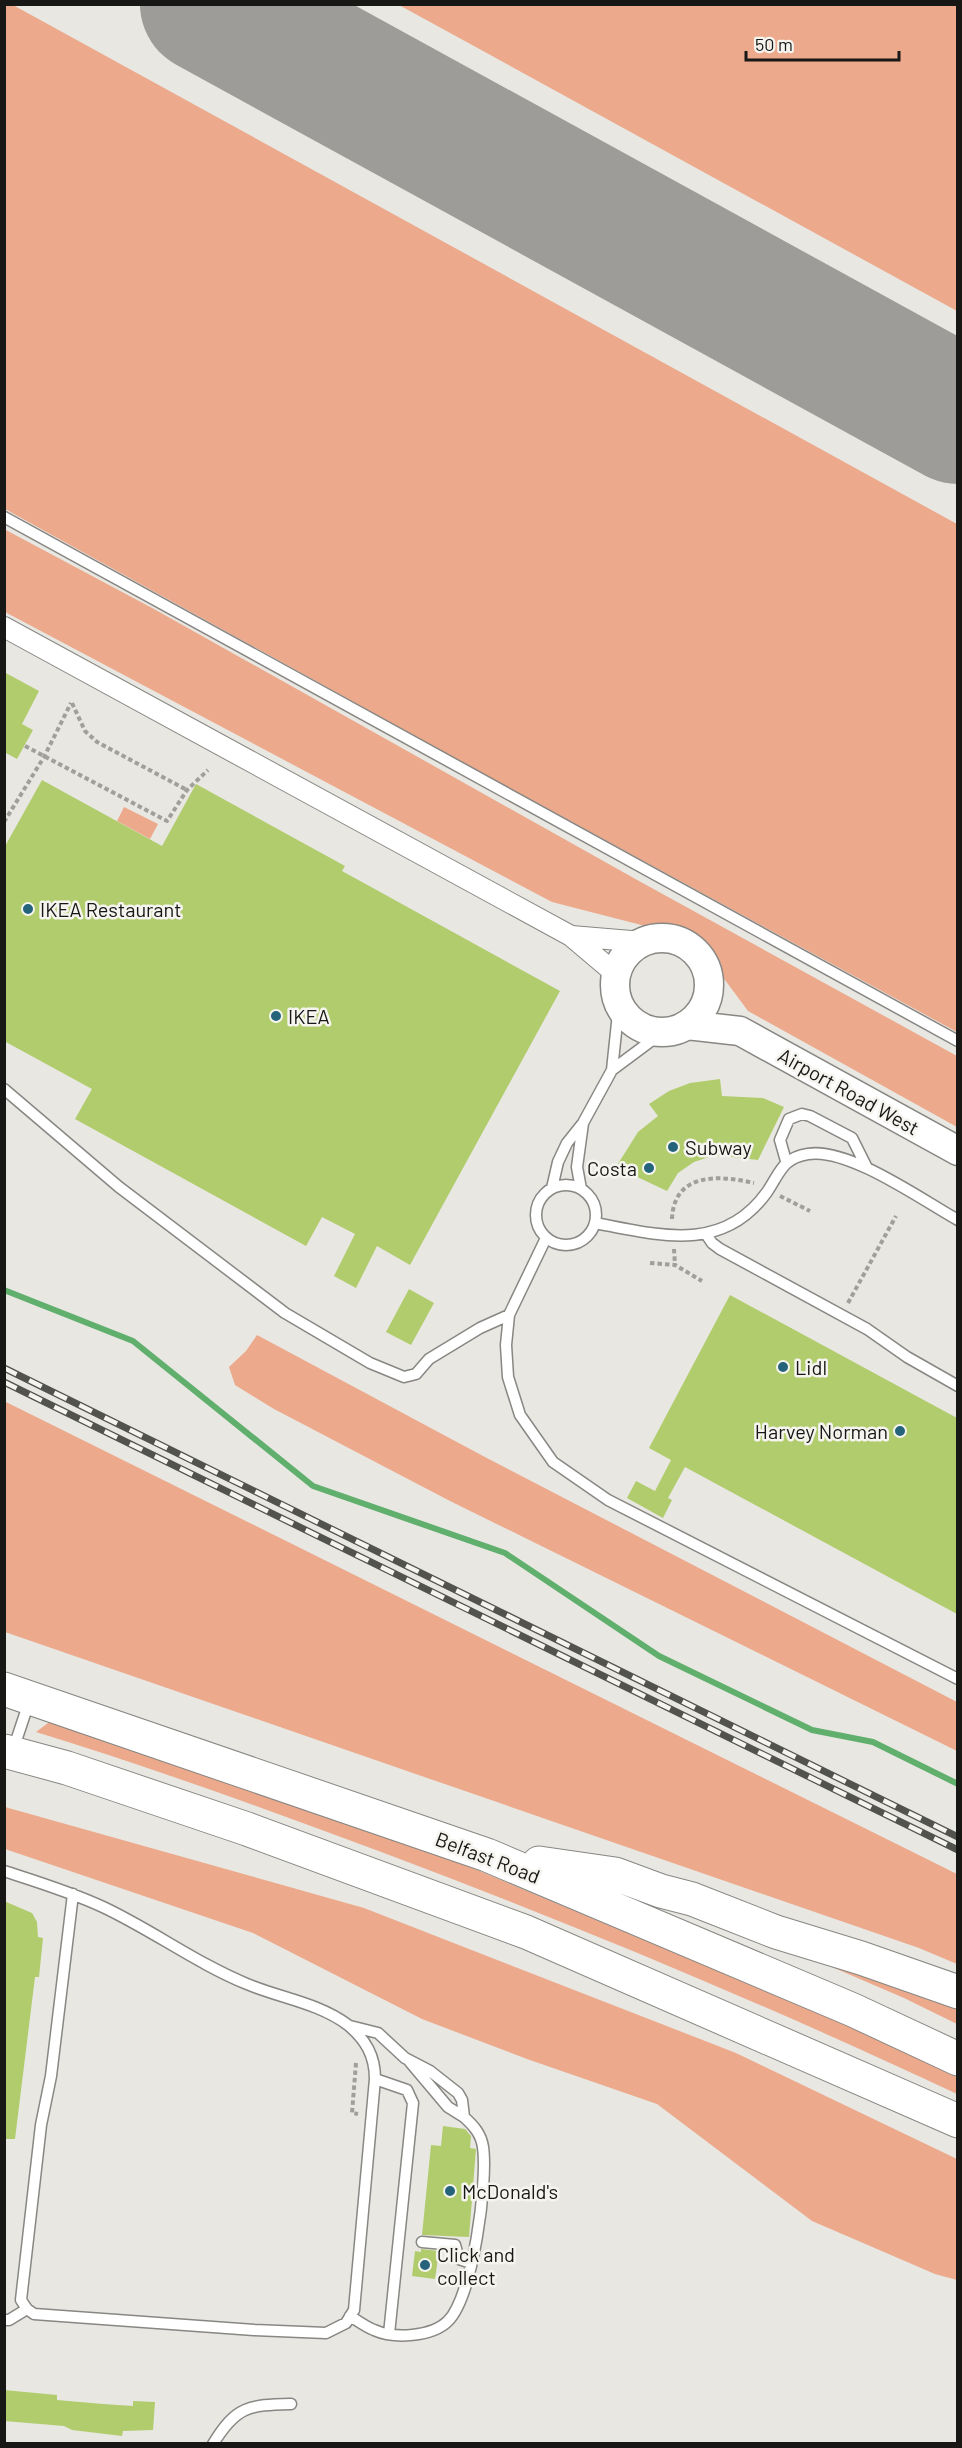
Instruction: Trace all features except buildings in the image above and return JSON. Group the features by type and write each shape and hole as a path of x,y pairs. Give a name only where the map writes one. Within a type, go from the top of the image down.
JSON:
{"highway":[{"name":"Belfast Road","path":"18,1692 487,1855 853,2010 957,2059"},
{"path":"8,1752 67,1768 247,1828 526,1932 957,2121"},
{"path":"487,1855 615,1875 692,1899 776,1932 861,1958 957,1992"}],"street":[{"path":"4,627 571,936 616,974"},
{"path":"571,936 643,942 664,939 685,944 696,953 704,964 708,978 705,1005 697,1016 675,1028 639,1026 627,1017 619,1004 615,989 616,974 622,961 631,950 643,942"},
{"name":"Airport Road West","path":"708,978 740,1031"},
{"name":"Airport Road West","path":"675,1028 740,1031 957,1151"}],"lane":[{"path":"4,517 957,1041"},
{"path":"552,1188 558,1162 567,1143 583,1123 612,1070 619,1004"},
{"path":"612,1070 675,1028"},
{"path":"4,1089 119,1187 277,1306 370,1363 404,1377 416,1374 429,1359 480,1328 509,1315"},
{"path":"786,1161 780,1140 789,1119 802,1114 852,1138 867,1168"},
{"path":"581,1189 562,1185 544,1194 536,1211 539,1230 554,1243 564,1246 584,1240 595,1223 594,1203 581,1189 577,1167 583,1123"},
{"path":"595,1223 674,1237 705,1234 730,1225 752,1211 786,1161 809,1154 832,1155 867,1168 957,1220"},
{"path":"705,1234 720,1249 842,1314 957,1386"},
{"path":"546,1238 509,1315 506,1345 508,1377 520,1414 553,1462 608,1500 957,1679"},
{"path":"8,1752 18,1692"},
{"path":"4,1871 73,1894 105,1908 192,1958 247,1984 333,2014 350,2026 363,2040 375,2062 375,2079 354,2310 346,2323 326,2334 254,2330 34,2314 21,2300 41,2125 51,2076 73,1894"},
{"path":"350,2026 378,2033 405,2058 448,2107 474,2126 479,2134 484,2164 477,2234 471,2263 458,2308 447,2323 427,2332 400,2336 375,2331 350,2316"},
{"path":"405,2058 430,2071 459,2093 464,2117"},
{"path":"375,2079 407,2090 413,2103 389,2334"},
{"path":"422,2242 455,2245 459,2259 471,2263"},
{"path":"4,2320 9,2320 27,2309"},
{"path":"213,2444 226,2422 255,2405 291,2404"}],"path":[{"path":"4,822 44,757 72,703 85,731 97,742 187,790"},
{"path":"25,746 167,821 187,790 208,770"},
{"path":"174,808 181,812"},
{"path":"672,1219 673,1207 679,1192 694,1182 725,1178 755,1183"},
{"path":"779,1196 810,1211"},
{"path":"842,1314 896,1216"},
{"path":"674,1248 675,1265"},
{"path":"650,1263 675,1265 702,1281"},
{"path":"356,2063 352,2113 371,2115"}],"shaded area":[{"path":"4,5 13,5 957,524 957,1032 5,509"},
{"path":"399,5 957,5 957,311"},
{"path":"4,529 154,609 957,1056 957,1127 748,1011 708,957 684,936 552,902 5,612"},
{"path":"124,807 158,824 150,839 117,821"},
{"path":"257,1335 483,1456 957,1702 957,1751 450,1501 274,1409 235,1385 229,1367 246,1351"},
{"path":"4,1401 957,1874 957,1964 919,1948 5,1632"},
{"path":"52,1720 451,1859 861,2031 957,2077 957,2094 745,1998 529,1909 254,1805 36,1732"},
{"path":"5,1807 364,1908 736,2053 957,2159 957,2280 935,2274 812,2221 657,2104 527,2059 422,2019 253,1933 5,1849"},
{"path":"811,1958 957,2005 957,2024 904,1998"}],"waterway":[{"path":"4,1290 133,1341 313,1486 505,1553 659,1656 812,1730 873,1742 958,1784"}],"runway":[{"path":"209,4 958,415"}],"railway":[{"path":"4,1368 958,1837"},
{"path":"4,1382 958,1850"}],"place":[{"name":"IKEA Restaurant","path":"28,909"},
{"name":"IKEA","path":"276,1016"},
{"name":"Subway","path":"673,1147"},
{"name":"Costa","path":"649,1168"},
{"name":"Lidl","path":"783,1367"},
{"name":"Harvey Norman","path":"900,1431"},
{"name":"McDonald's","path":"450,2191"},
{"name":"Click and collect","path":"425,2265"}]}
